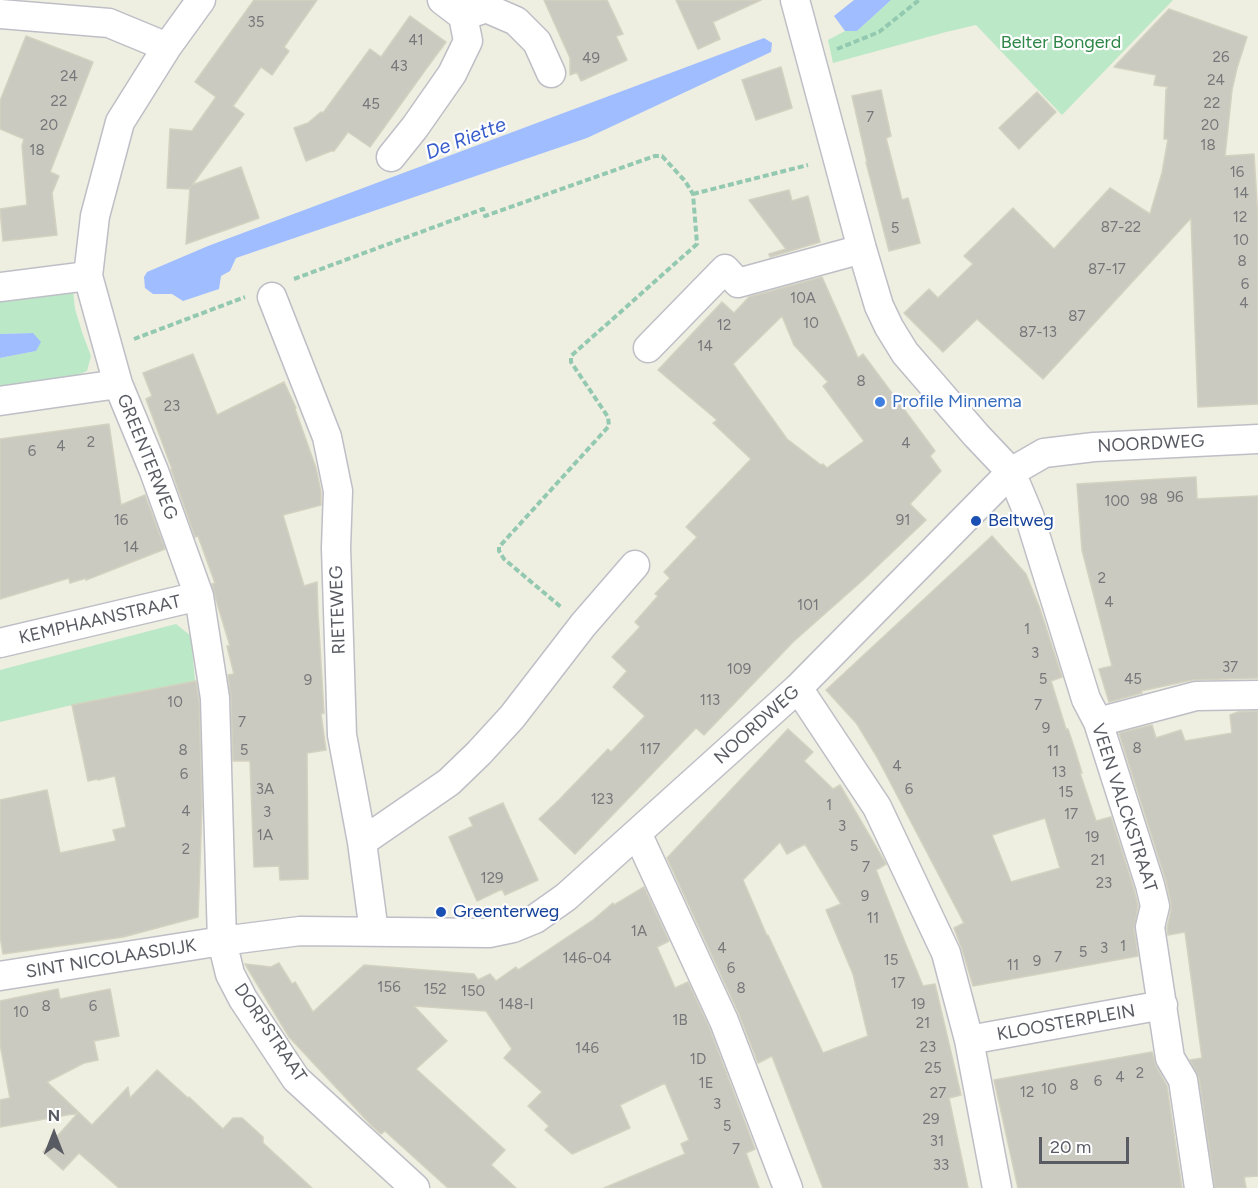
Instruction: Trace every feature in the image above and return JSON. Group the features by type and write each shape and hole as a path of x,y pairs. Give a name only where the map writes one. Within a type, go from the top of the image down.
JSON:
{"street":[{"name":"GREENTERWEG","path":"201,0 167,47 120,122 95,216 88,276 118,384 154,471 199,596 215,698 222,941"},
{"path":"795,0 879,306 905,353 1011,472"},
{"path":"391,156 419,122 452,74 468,41 453,8 486,8 516,21 537,42 551,73"},
{"path":"0,14 109,23 167,47"},
{"path":"648,348 725,269 738,283 862,249"},
{"path":"0,287 88,276"},
{"name":"RIETEWEG","path":"270,291 327,437 339,491 336,548 342,735 362,842 374,932"},
{"path":"0,401 118,384"},
{"name":"NOORDWEG","path":"222,941 300,931 489,933 513,928 535,919 566,897 798,688 1011,472 1044,453 1094,447 1258,439"},
{"name":"VEEN VALCKSTRAAT","path":"1011,472 1029,515 1086,699 1098,722 1150,885 1155,906 1150,927 1170,1058 1183,1080 1199,1188"},
{"path":"362,842 449,782 479,753 512,717 583,625 635,565"},
{"name":"KEMPHAANSTRAAT","path":"0,643 199,596"},
{"path":"798,688 877,807 946,953 969,1040 997,1188"},
{"path":"1098,722 1196,696 1258,696"},
{"path":"637,833 724,1021 788,1188"},
{"name":"SINT NICOLAASDIJK","path":"0,976 222,941"},
{"name":"DORPSTRAAT","path":"222,941 231,974 243,999 296,1079 415,1188"},
{"name":"KLOOSTERPLEIN","path":"969,1040 1163,1005"}],"path":[{"path":"811,59 879,32 919,0"},
{"path":"108,348 270,291 483,209 485,216 655,156 662,156 685,181 693,194 697,244 571,356 571,362 608,417 609,426 499,547 504,559 583,625"},
{"path":"693,194 837,158"}],"green space":[{"name":"Belter Bongerd","path":"891,0 1173,0 1062,115 976,25 833,63 828,40 845,31 857,31"},
{"path":"73,291 75,309 91,356 87,371 64,381 0,390 0,358 36,351 33,333 0,334 0,298"},
{"path":"176,624 191,636 195,681 72,705 0,722 0,670"}],"water":[{"path":"854,0 891,0 857,31 845,31 834,16"},
{"path":"764,38 772,43 771,52 587,138 236,258 230,271 221,276 219,289 183,301 172,294 153,294 145,288 144,277 147,272 208,246"},
{"path":"33,333 41,342 36,351 0,358 0,334"}],"building":[{"path":"254,0 317,0 284,47 289,51 272,75 261,67 233,106 244,114 192,185 241,167 259,218 186,244 190,187 189,189 167,188 170,129 192,131 216,97 195,82"},
{"path":"544,0 607,0 623,34 616,36 627,60 581,81 577,72 570,75 570,58"},
{"path":"676,0 761,0 713,22 720,39 698,49"},
{"path":"1169,9 1247,37 1232,90 1225,156 1254,154 1258,220 1258,404 1198,407 1191,218 1043,379 977,319 943,352 904,313 929,289 938,298 973,264 964,256 1013,208 1054,249 1110,188 1150,214 1162,173 1168,139 1164,139 1168,87 1154,85 1156,75 1114,67"},
{"path":"410,16 446,42 370,147 348,132 334,151 306,161 294,128 308,123 321,112 323,113 370,49 381,57"},
{"path":"26,36 93,62 50,172 59,176 52,193 57,235 3,241 0,209 27,205 22,146 24,139 0,129 0,101"},
{"path":"781,67 792,108 756,120 742,80"},
{"path":"881,90 891,136 886,138 902,200 908,198 920,243 889,251 852,96"},
{"path":"1037,92 1056,112 1019,149 999,128"},
{"path":"789,190 792,201 808,196 820,242 770,257 769,254 786,249 749,200"},
{"path":"822,277 858,358 863,354 935,451 930,456 941,471 910,504 926,520 793,642 704,735 696,728 575,854 539,819 608,749 611,752 645,716 613,687 627,671 612,657 640,627 635,622 658,596 655,594 670,578 664,572 697,537 686,527 751,459 713,423 717,420 658,370 722,302 734,313 749,297","holes":["782,316 794,345 828,382 823,386 864,441 827,468 787,439 733,364"]},
{"path":"193,354 217,415 284,382 296,408 316,468 321,505 283,515 304,586 317,582 324,713 321,714 326,750 307,753 308,879 280,880 279,866 254,867 250,761 233,761 228,675 234,674 227,646 230,646 212,584 215,583 198,536 195,537 146,399 152,396 143,373"},
{"path":"109,424 121,505 145,495 165,549 86,580 86,578 70,583 69,578 0,599 0,439"},
{"path":"1196,477 1197,499 1258,496 1258,678 1192,680 1141,691 1142,693 1109,702 1099,669 1112,666 1082,550 1077,484"},
{"path":"992,536 1026,574 1040,609 1062,677 1051,681 1096,821 1111,817 1134,889 1138,906 1134,929 1138,956 973,986 954,928 964,923 877,757 857,724 826,690","holes":["1045,818 1060,868 1011,882 992,835"]},
{"path":"196,681 199,700 202,807 198,917 123,937 3,954 0,936 0,800 47,790 60,853 116,841 113,830 126,827 115,776 88,781 72,705"},
{"path":"1258,711 1258,1176 1244,1177 1246,1188 1215,1188 1199,1078 1190,1060 1202,1058 1185,932 1168,935 1171,903 1166,881 1119,733 1152,725 1156,738 1181,730 1185,741 1232,733 1230,715 1238,712"},
{"path":"788,729 813,752 804,761 833,789 840,785 886,864 876,870 904,940 923,986 935,984 961,1095 949,1098 968,1188 823,1188 772,1056 758,1063 739,1014 667,858","holes":["780,842 787,854 805,844 841,904 826,910 853,974 868,1036 823,1053 743,880"]},
{"path":"503,803 538,880 505,895 502,889 477,901 449,837 473,826 469,818"},
{"path":"644,887 669,941 657,947 675,988 688,982 709,1027 755,1149 746,1153 759,1188 604,1188 685,1154 681,1144 689,1140 665,1083 620,1105 630,1128 572,1154 545,1130 549,1126 528,1106 542,1092 504,1058 512,1049 486,1011 414,1006 447,1041 416,1069 505,1150 491,1165 516,1188 448,1188 385,1131 381,1134 372,1126 289,1037 245,964 271,967 279,963 292,984 295,982 313,1012 364,965 474,974 478,980 490,974 496,981 516,967 518,970 593,920 613,903 614,905"},
{"path":"58,989 60,999 110,989 119,1036 94,1041 98,1060 84,1063 47,1082 92,1125 128,1087 130,1098 157,1070 223,1129 233,1118 242,1118 263,1137 263,1143 312,1188 119,1188 79,1153 63,1170 43,1152 78,1113 0,1127 0,1100 10,1098 0,1044 0,1001"},
{"path":"1152,1052 1156,1066 1167,1086 1182,1188 1018,1188 994,1080"}],"place":[{"name":"Profile Minnema","path":"880,402"},
{"name":"Beltweg","path":"976,521"},
{"name":"Greenterweg","path":"441,912"}],"water label":[{"name":"De Riette","path":"466,139"}]}
